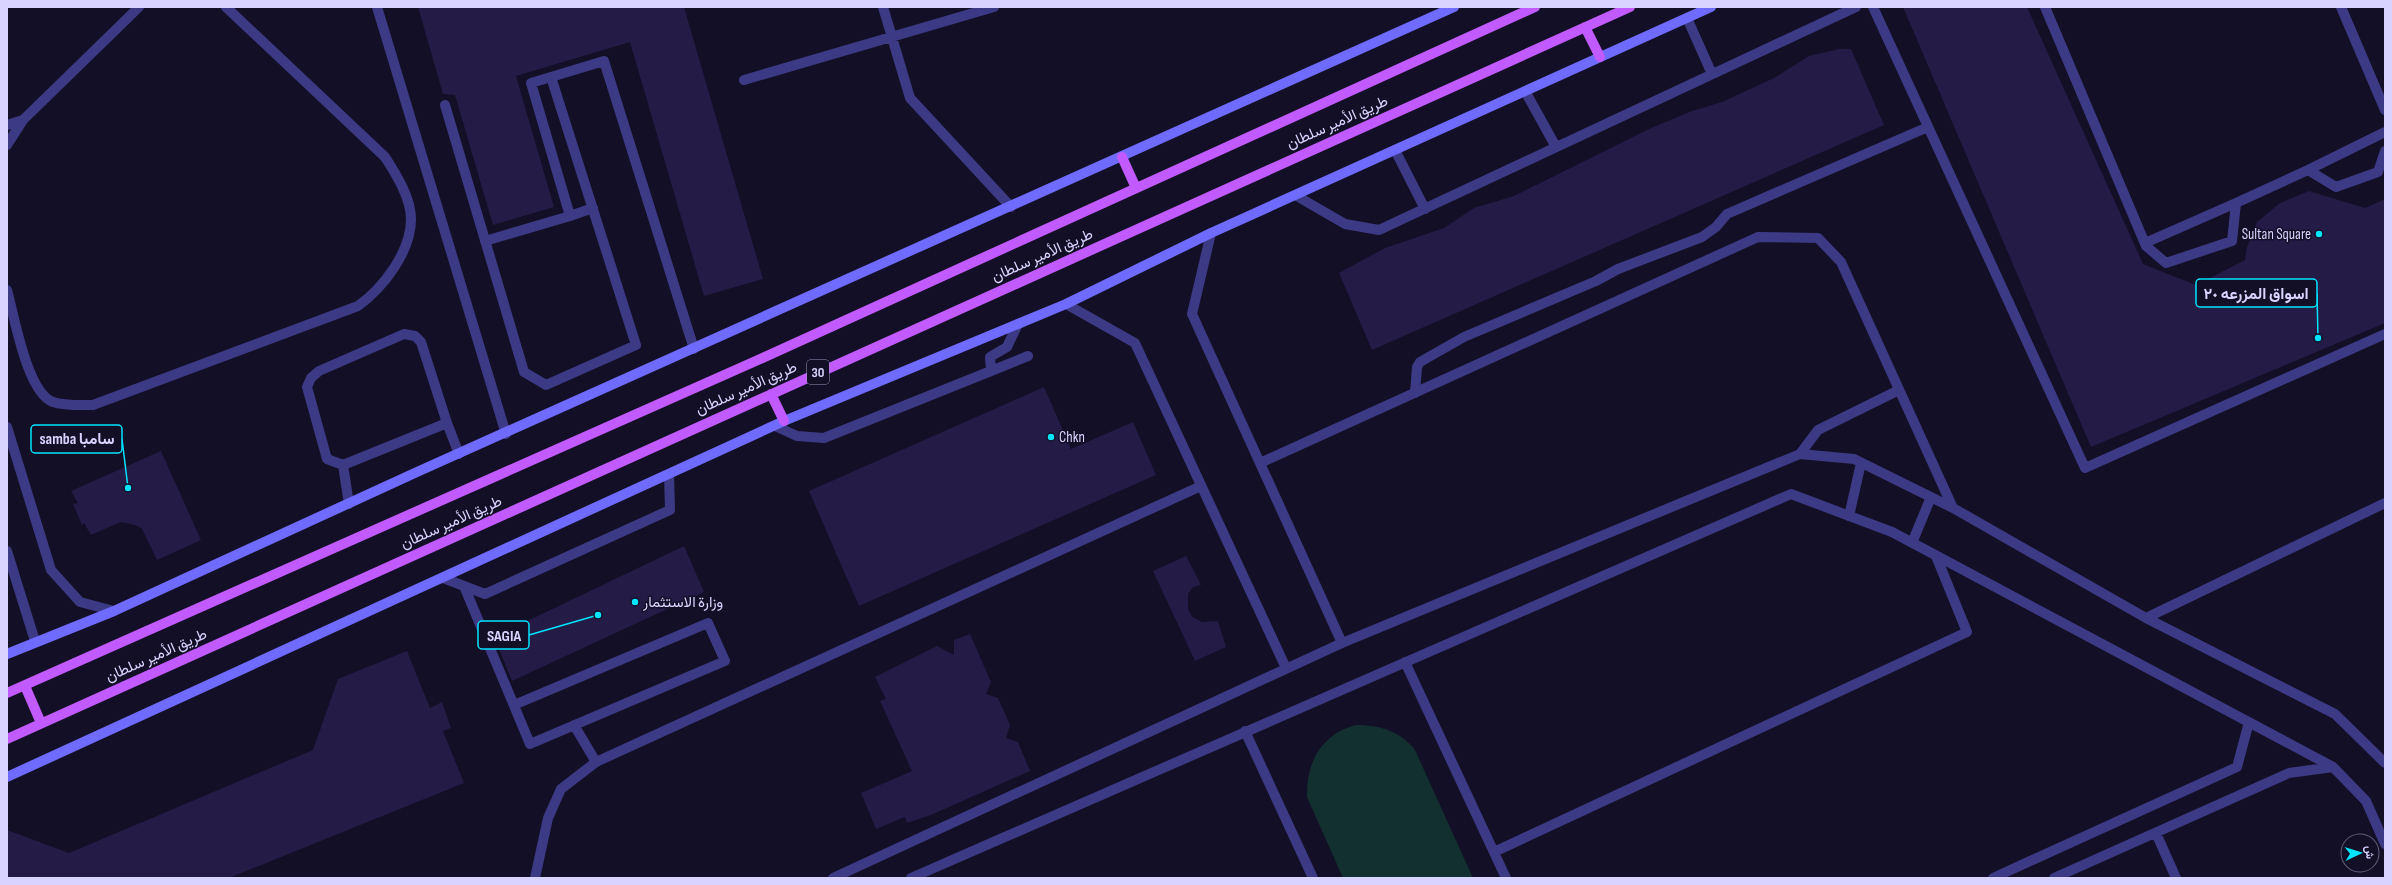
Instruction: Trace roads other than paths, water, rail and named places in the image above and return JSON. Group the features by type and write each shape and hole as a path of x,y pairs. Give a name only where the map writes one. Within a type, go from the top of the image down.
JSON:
{"main road":[{"path":"7,654 35,641 114,611 458,454 506,434 1454,7"},
{"name":"طريق الأمير سلطان","path":"7,693 751,363 1535,7"},
{"name":"طريق الأمير سلطان","path":"7,739 1630,7"},
{"path":"7,777 779,424 1066,304 1211,233 1711,7"},
{"path":"1585,27 1600,57"},
{"path":"1122,157 1136,188"},
{"path":"771,394 779,424"},
{"path":"25,686 41,723"}],"street":[{"path":"7,145 23,120 138,7"},
{"path":"7,290 29,368 41,392 52,401 93,405 358,306 372,297 386,278 407,242 411,218 396,175 385,157 226,7"},
{"path":"377,7 506,434"},
{"path":"883,7 910,98 1011,207"},
{"path":"744,80 994,7"},
{"path":"1296,195 1345,224 1378,230 1856,7"},
{"path":"1873,7 2085,468 2385,334"},
{"path":"2045,7 2145,243 2166,263 2232,241 2236,203"},
{"path":"2341,7 2385,110"},
{"path":"1686,18 1712,74"},
{"path":"570,216 531,83 604,61 694,349"},
{"path":"445,105 524,372 546,385 636,345 551,77"},
{"path":"1525,91 1556,148"},
{"path":"7,126 23,120"},
{"path":"1415,393 1417,367 1420,362 1464,337 1596,281 1618,269 1702,237 1716,227 1727,214 1928,127"},
{"path":"2145,243 2308,170 2385,132"},
{"path":"1395,150 1425,209"},
{"path":"2308,170 2336,187 2378,172 2385,151"},
{"path":"485,241 592,208"},
{"path":"1211,233 1192,314 1342,643"},
{"path":"1260,463 1758,237 1818,238 1841,262 1953,508"},
{"path":"1066,304 1135,343 1286,668"},
{"path":"991,371 990,357 1007,347 1018,324"},
{"path":"447,423 343,465 327,459 307,387 311,378 319,371 404,334 415,336 421,342 458,454"},
{"path":"779,424 797,436 824,438 1028,356"},
{"path":"1800,454 1818,430 1899,390"},
{"path":"7,427 51,570 80,602 114,611"},
{"path":"833,878 1342,643 1800,454 1854,459 1953,508 2146,618 2335,714 2385,763"},
{"path":"1849,516 1861,463"},
{"path":"343,465 349,504"},
{"path":"443,578 485,594 670,510 669,474"},
{"path":"534,877 548,818 561,789 596,762 1202,486"},
{"path":"911,878 1791,494 1892,532 2333,767 2366,801 2385,844"},
{"path":"1912,543 1931,497"},
{"path":"2146,618 2385,503"},
{"path":"7,551 35,641"},
{"path":"1494,852 1967,632 1936,556"},
{"path":"464,586 530,744 725,662 708,623 514,705"},
{"path":"1405,662 1506,878"},
{"path":"1993,878 2237,767 2249,722"},
{"path":"574,725 596,762"},
{"path":"1245,731 1313,878"},
{"path":"2054,878 2289,773 2333,767"},
{"path":"2156,832 2176,878"}],"place":[{"name":"Sultan Square","path":"2319,234"},
{"name":"اسواق المزرعه ٢٠","path":"2318,338"},
{"name":"Chkn","path":"1051,437"},
{"name":"samba سامبا","path":"128,488"},
{"name":"وزارة الاستثمار","path":"635,602"},
{"name":"SAGIA","path":"598,615"}]}
